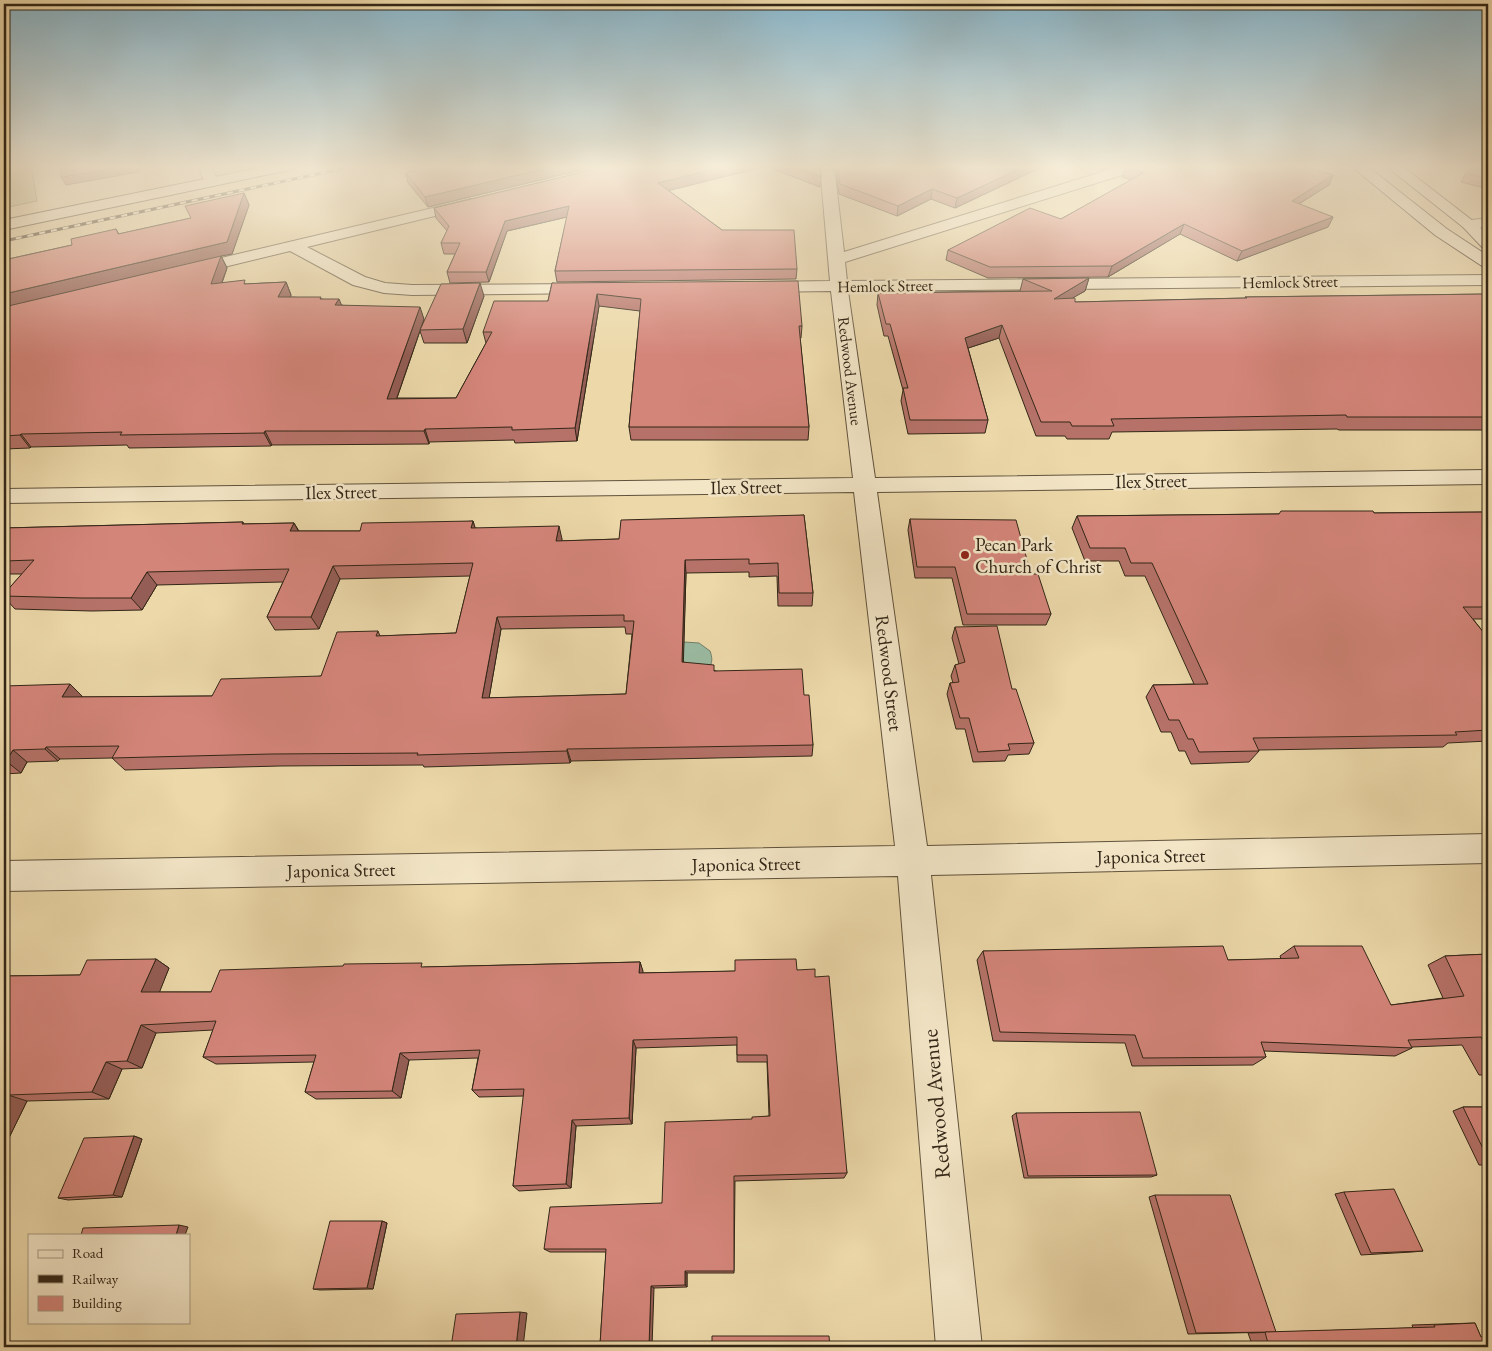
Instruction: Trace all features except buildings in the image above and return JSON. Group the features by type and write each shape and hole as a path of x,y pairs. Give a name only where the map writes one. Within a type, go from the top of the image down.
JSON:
{"street":[{"path":"177,274 362,229"},
{"name":"Redwood Avenue","path":"834,229 864,485"},
{"path":"837,259 933,229"},
{"path":"1437,229 1488,262"},
{"path":"1473,229 1488,244"},
{"path":"292,246 359,282 384,288 412,290 601,289"},
{"name":"Hemlock Street","path":"740,287 1488,280"},
{"name":"Ilex Street","path":"4,496 1488,477"},
{"name":"Redwood Street","path":"864,485 913,861"},
{"name":"Japonica Street","path":"4,876 913,861 1488,848"},
{"name":"Redwood Avenue","path":"913,861 959,1347"}],"shaded area":[{"path":"684,642 699,643 710,651 712,659 710,666 699,676 665,654"}],"railway":[{"path":"4,241 60,229"}],"place":[{"name":"Pecan Park Church of Christ","path":"965,555"}]}
